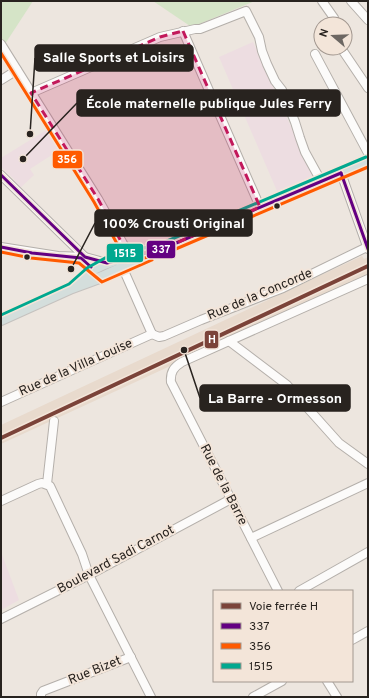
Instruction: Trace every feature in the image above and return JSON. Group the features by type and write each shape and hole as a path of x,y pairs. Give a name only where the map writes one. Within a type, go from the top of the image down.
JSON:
{"main road":[{"path":"1,320 72,288 102,277 125,262 162,249 368,162"},
{"path":"72,288 91,269 107,263 125,262"}],"street":[{"path":"322,1 333,16"},
{"path":"351,1 368,20"},
{"path":"31,93 160,38 183,31 200,29 246,10 259,37 267,64 275,81 282,90 305,152 321,181"},
{"path":"183,31 260,207"},
{"path":"1,44 121,240 125,262 152,334"},
{"path":"316,56 368,153"},
{"path":"346,56 368,88"},
{"path":"1,80 16,70"},
{"path":"341,173 368,248"},
{"path":"1,175 83,257 91,269 102,277"},
{"path":"1,248 32,253 83,257 107,263"},
{"name":"Rue de la Concorde","path":"152,334 158,337 164,336 283,288 368,248"},
{"path":"368,279 229,341 287,385 339,443 368,464"},
{"name":"Rue de la Villa Louise","path":"1,402 152,334"},
{"name":"Rue de la Barre","path":"229,341 176,366 171,373 170,378 184,409 277,590"},
{"path":"47,484 54,421"},
{"path":"251,538 368,482"},
{"path":"1,502 38,484 47,484 52,489 82,554 89,575 131,657 148,696"},
{"name":"Boulevard Sadi Carnot","path":"1,620 231,499"},
{"path":"301,590 368,552"},
{"path":"353,639 368,631"},
{"name":"Rue Bizet","path":"42,697 41,694 43,691 131,657"},
{"path":"253,697 280,682"},
{"path":"328,682 337,697"}],"highlighted area":[{"path":"183,31 260,207 162,249 129,256 98,199 31,93 160,37"}],"shaded area":[{"path":"253,42 313,176 277,191 219,57"},
{"path":"48,129 61,149 30,169 34,175 19,189 14,179 1,167 1,158"},
{"path":"362,256 364,259 368,257 368,275 1,444 1,425"},
{"path":"1,552 19,600 1,610"}],"green space":[{"path":"1,1 33,1 5,44 1,37"},
{"path":"153,1 255,1 199,24 190,26"}],"rail line":[{"name":"H","path":"1,438 368,266"}],"transit line":[{"name":"356","path":"1,53 94,202 128,261 164,254 368,167"},
{"name":"1515","path":"1,315 69,284 87,268 105,258 160,244 366,157"},
{"name":"337","path":"341,173 368,249"},
{"name":"337","path":"1,175 85,257 107,263 162,249 341,173"},
{"name":"337","path":"1,247 32,253 81,258 91,267"},
{"name":"356","path":"1,252 31,258 79,263 102,282 152,260"}],"place":[{"name":"Salle Sports et Loisirs","path":"30,134"},
{"name":"École maternelle publique Jules Ferry","path":"23,159"},
{"name":"100% Crousti Original","path":"71,269"},
{"name":"La Barre - Ormesson","path":"184,350"}]}
